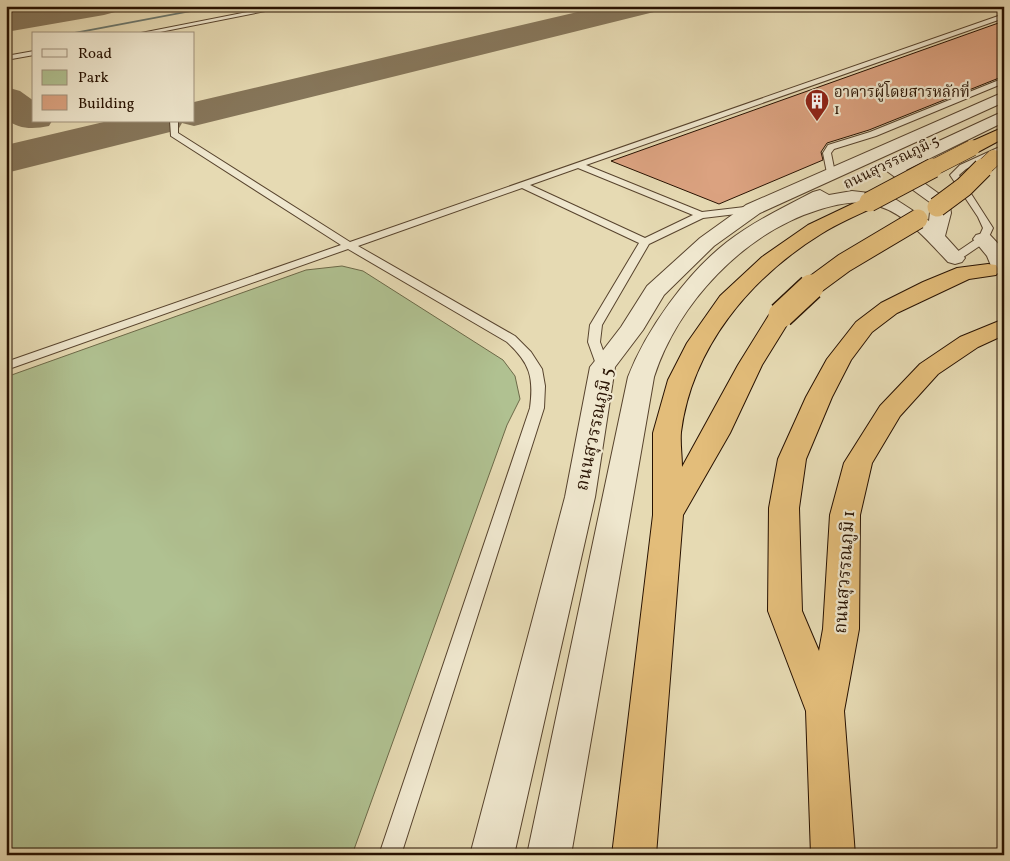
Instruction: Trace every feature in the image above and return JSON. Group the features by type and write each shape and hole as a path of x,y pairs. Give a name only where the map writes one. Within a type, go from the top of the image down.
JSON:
{"highway":[{"path":"634,855 668,515 668,432 681,380 699,342 728,301 769,261 815,229 1004,132"},
{"path":"972,148 1002,150"},
{"path":"668,515 716,433 750,364 781,315 812,286 844,263 937,207 964,187 1002,150"},
{"path":"931,287 955,258"},
{"path":"825,710 785,611 784,508 792,459 839,359 864,327 889,308 931,287 965,273 998,268"},
{"name":"ถนนสุวรรณภูมิ 1","path":"832,855 825,710 841,629 845,515 858,463 889,412 929,369 970,342 1004,326"}],"street":[{"name":"ถนนสุวรรณภูมิ 5","path":"548,855 624,465 642,377 650,351 692,288 734,248 766,213 831,173 1004,96"},
{"name":"ถนนสุวรรณภูมิ 5","path":"492,855 580,497 603,367 655,291 707,242 766,213 1004,107"},
{"path":"935,237 942,213 940,201 893,169 1004,116"},
{"name":"ถนนสุวรรณภูมิ 5","path":"766,213 831,198 861,196 892,204 911,215 955,258"},
{"path":"983,239 998,255 998,268"}],"lane":[{"path":"150,32 288,6"},
{"path":"6,366 1004,16"},
{"path":"6,58 32,53"},
{"path":"831,173 827,154 831,147 873,134 1004,80"},
{"path":"174,122 174,134 350,246 511,339 525,351 535,368 540,385 536,408 390,855"},
{"path":"955,258 983,239 988,228 983,217 954,175 963,166 1002,150"},
{"path":"578,165 701,215 766,213"},
{"path":"522,185 645,242"},
{"path":"603,367 594,342 596,325 645,242 701,215"}],"green space":[{"path":"342,266 363,271 503,360 515,376 520,399 507,425 352,855 6,855 6,377 306,270"}],"building":[{"name":"อาคารผู้โดยสารหลักที่ 1","path":"1004,21 1004,76 869,130 827,143 821,152 823,160 719,204 611,161"}],"waterway":[{"path":"77,32 220,6"}],"taxiway":[{"path":"6,22 104,6"},
{"path":"195,114 643,6"},
{"path":"6,99 25,114 32,116"},
{"path":"6,159 159,122"}],"place":[{"name":"อาคารผู้โดยสารหลักที่ 1","path":"817,122"}]}
